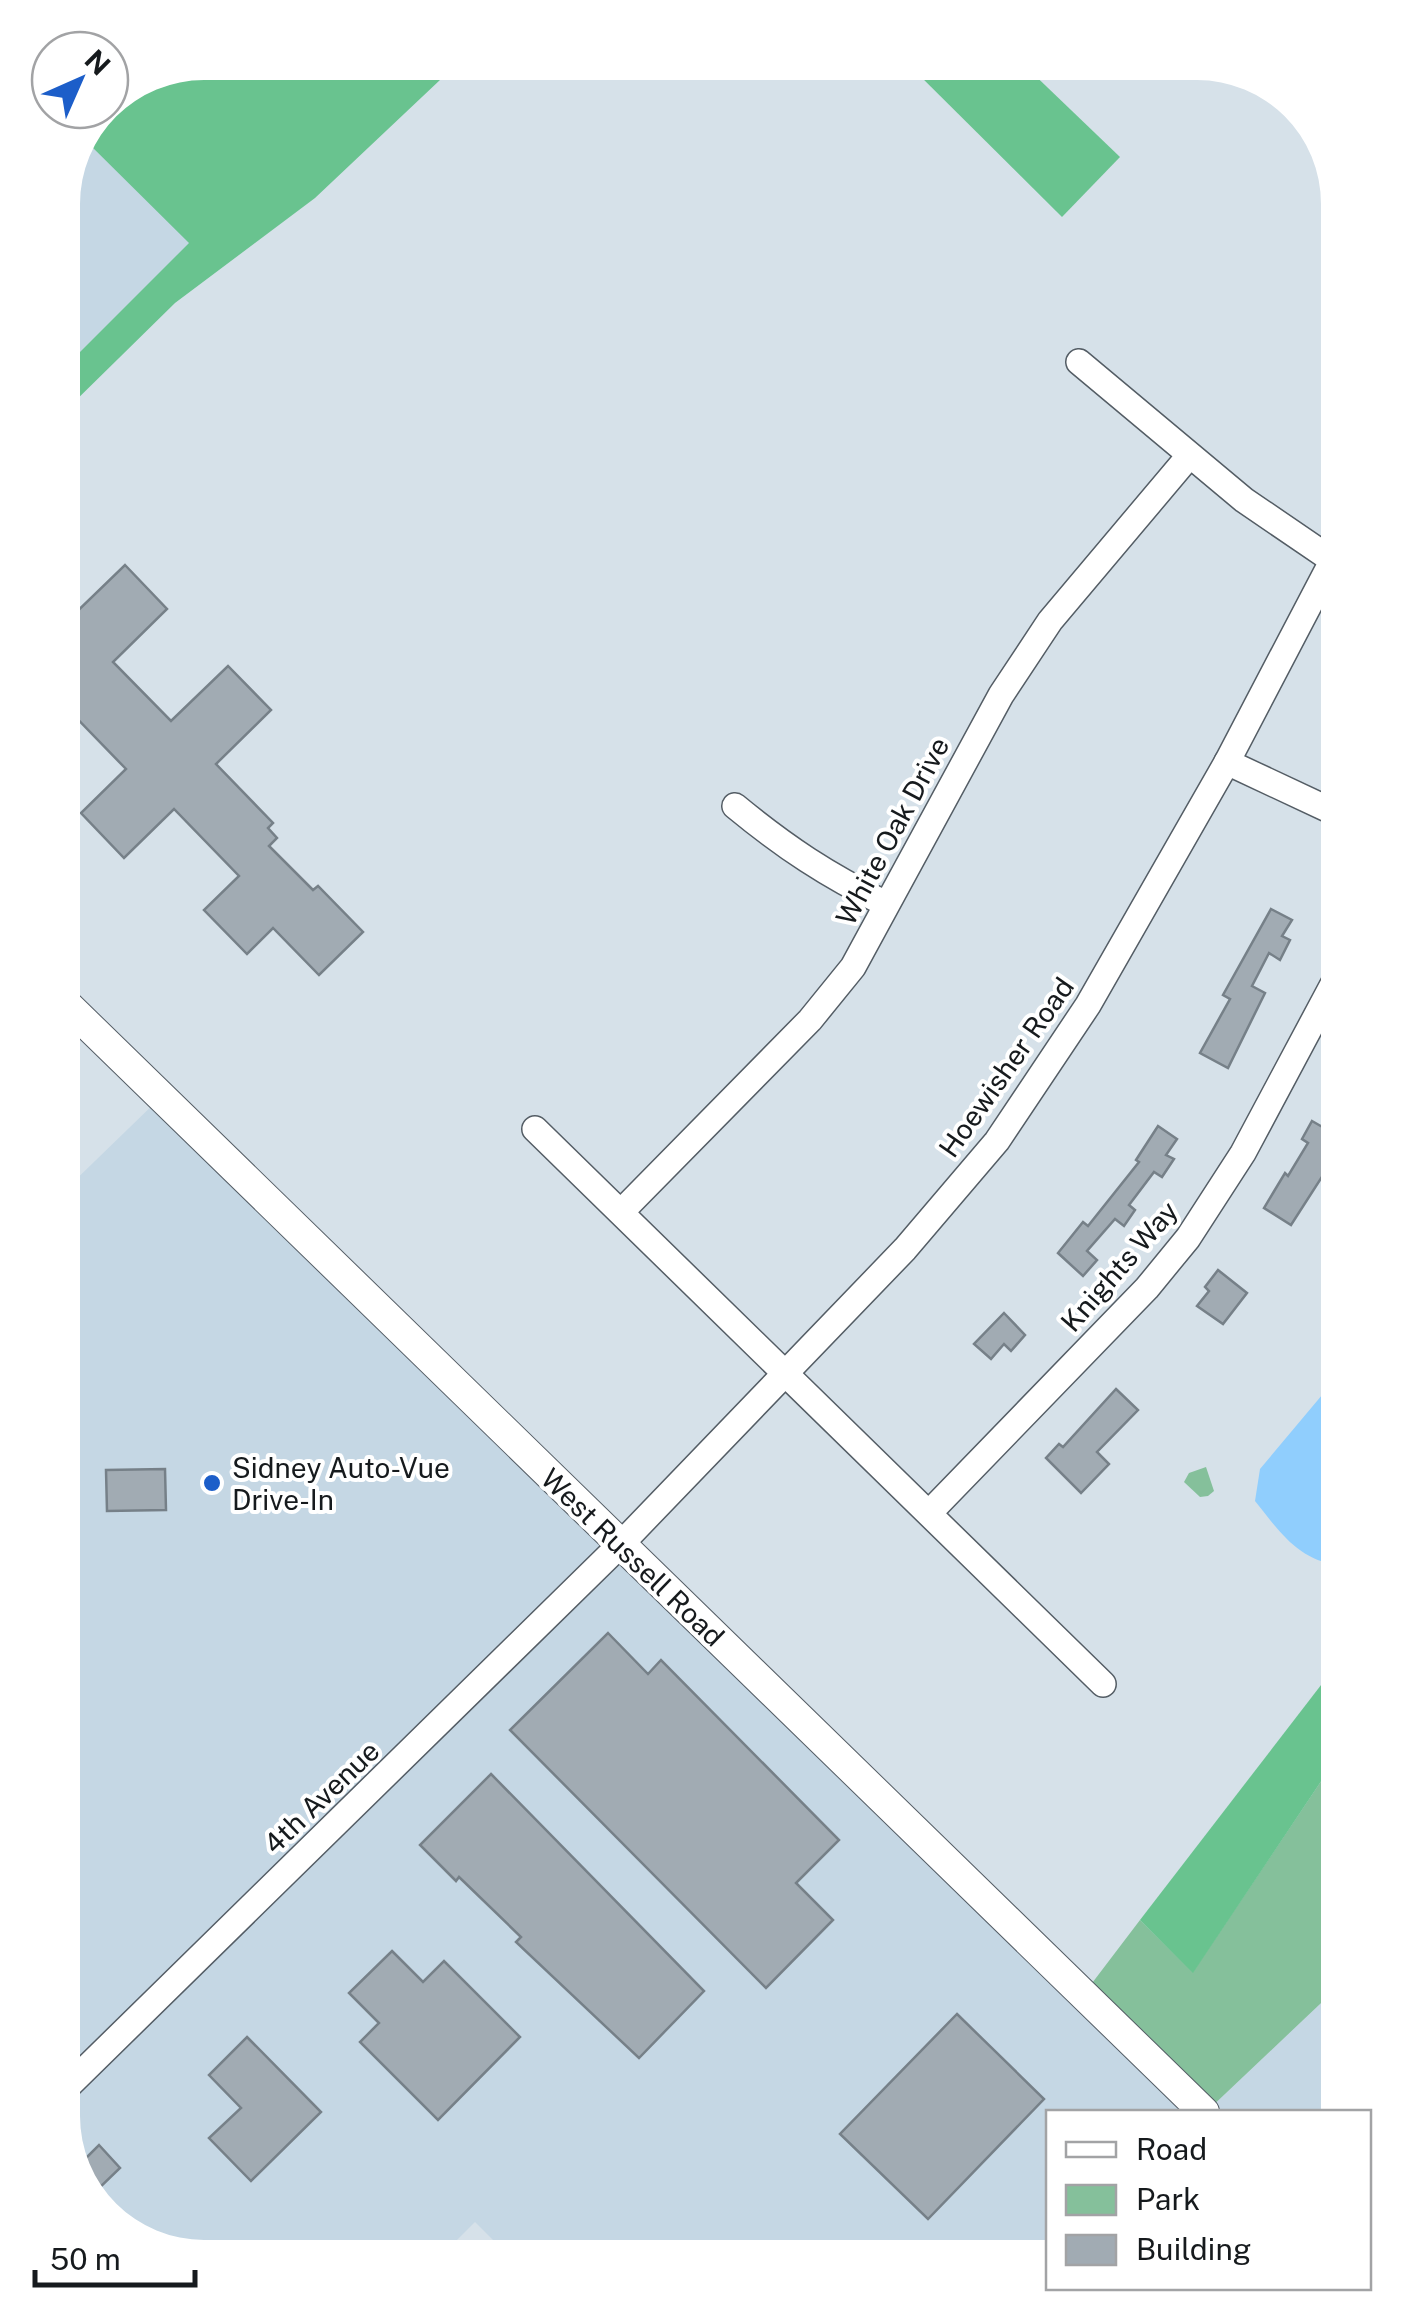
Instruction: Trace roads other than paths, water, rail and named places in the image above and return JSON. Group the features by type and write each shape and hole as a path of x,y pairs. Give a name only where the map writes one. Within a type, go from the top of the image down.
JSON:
{"street":[{"path":"1078,362 1244,500 1321,547"},
{"name":"White Oak Drive","path":"622,1211 810,1020 853,966 991,712 1050,622 1189,456"},
{"name":"Hoewisher Road","path":"621,1544 906,1249 997,1141 1088,1005 1227,762 1321,582"},
{"path":"1227,762 1321,806"},
{"path":"736,806 787,849 886,904"},
{"name":"Knights Way","path":"930,1512 1147,1288 1188,1238 1244,1153 1321,1007"},
{"name":"West Russell Road","path":"80,1018 1202,2110"},
{"path":"534,1129 1103,1684"},
{"name":"4th Avenue","path":"80,2073 621,1544"}],"water":[{"path":"1321,1396 1321,1561 1300,1550 1281,1533 1255,1501 1260,1469"}],"place":[{"name":"Sidney Auto-Vue Drive-In","path":"212,1483"}]}
